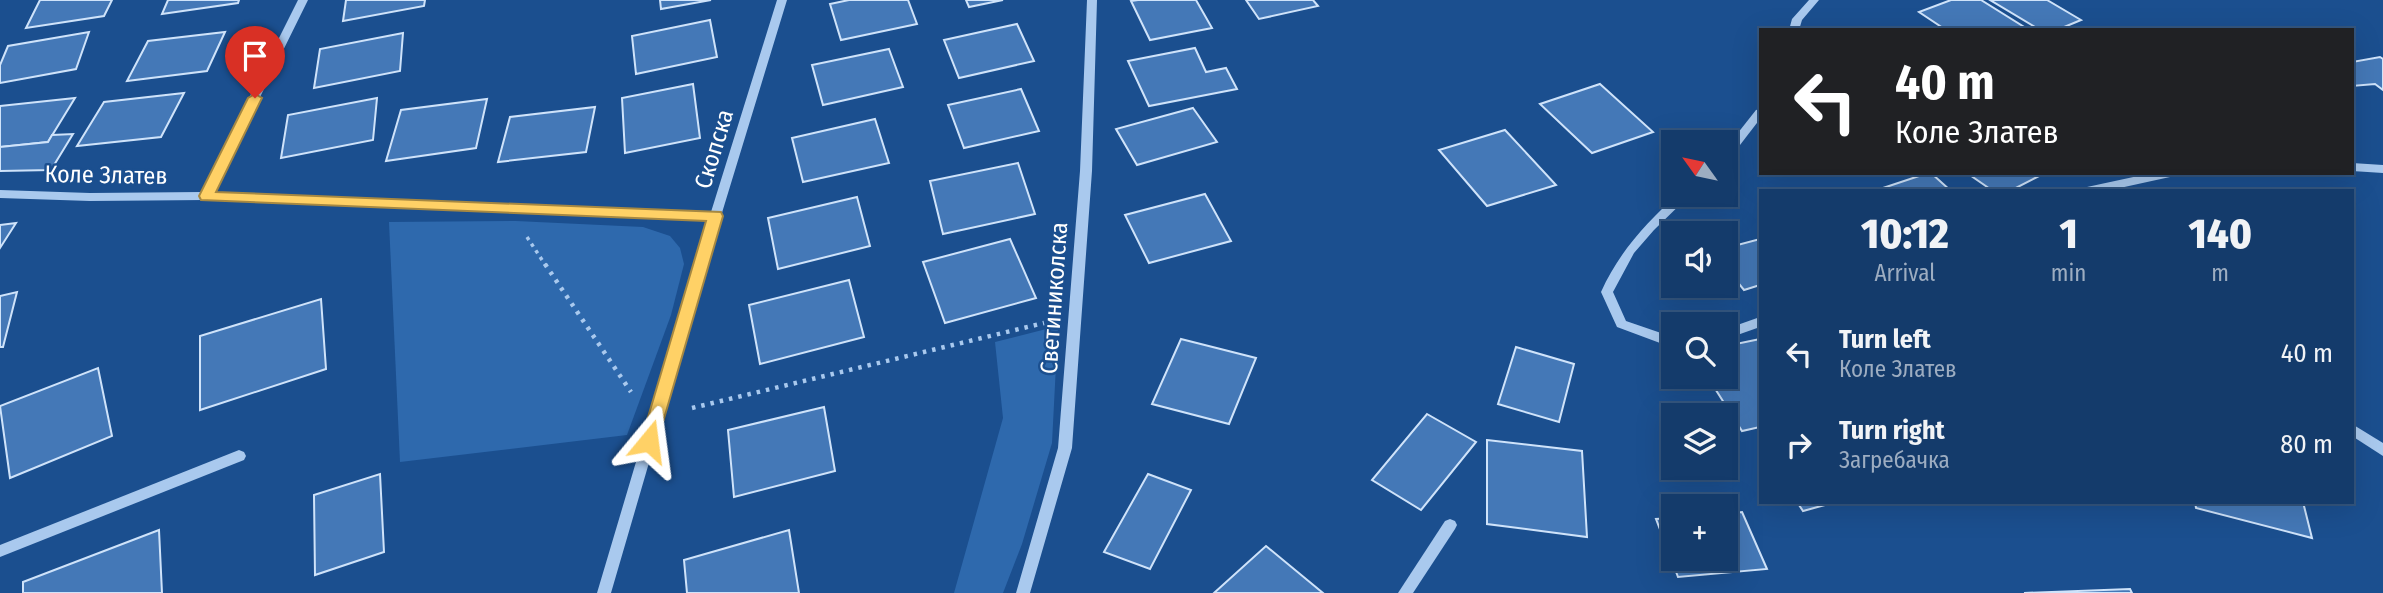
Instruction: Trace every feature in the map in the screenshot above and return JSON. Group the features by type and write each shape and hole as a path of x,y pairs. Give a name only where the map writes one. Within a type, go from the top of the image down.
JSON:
{"street":[{"path":"206,196 303,0"},
{"name":"Скопска","path":"604,593 782,0"},
{"name":"Светиниколска","path":"1023,593 1065,448 1086,171 1092,0"},
{"path":"1795,28 1797,19 1814,0"},
{"path":"1738,140 1759,113"},
{"path":"2354,167 2383,169"},
{"path":"2096,189 2161,175"},
{"name":"Коле Златев","path":"0,194 90,197 206,196 715,216"},
{"path":"1661,338 1621,324 1607,292 1618,264 1647,229 1671,207"},
{"path":"1738,330 1759,322"},
{"path":"2354,430 2383,450"},
{"path":"0,551 239,456"},
{"path":"1405,593 1450,525"}],"path":[{"path":"521,209 516,221 639,405 657,416 1075,315"}],"shaded area":[{"path":"516,221 643,227 670,236 680,248 684,264 671,315 627,435 400,462 389,222"},
{"path":"1058,326 1052,443 1022,544 1003,593 954,593 1003,418 995,342"}],"building":[{"path":"40,0 112,0 104,16 26,28"},
{"path":"168,0 239,0 238,3 162,14"},
{"path":"346,0 425,0 424,6 343,21"},
{"path":"660,0 711,0 661,9"},
{"path":"849,0 908,0 917,24 841,40 830,4"},
{"path":"966,0 1003,0 969,7"},
{"path":"1196,0 1212,28 1150,40 1131,1"},
{"path":"1246,0 1313,0 1318,6 1259,19"},
{"path":"1951,0 1981,0 2026,28 1943,28 1919,12"},
{"path":"1990,0 2047,0 2081,20 2062,28 2037,28"},
{"path":"710,20 717,57 636,74 632,36"},
{"path":"1017,24 1034,61 959,78 944,40"},
{"path":"89,32 76,69 0,83 0,65 8,46"},
{"path":"225,32 207,71 127,81 148,41"},
{"path":"403,33 400,71 314,88 320,49"},
{"path":"1195,48 1206,72 1226,68 1237,89 1149,106 1128,61"},
{"path":"889,49 903,87 823,105 812,65"},
{"path":"2380,57 2383,59 2383,90 2375,84 2354,86 2354,62"},
{"path":"693,84 700,138 625,153 622,98"},
{"path":"1600,84 1653,132 1592,153 1540,104"},
{"path":"1021,89 1039,131 964,148 948,105"},
{"path":"184,93 161,137 77,146 104,102"},
{"path":"75,98 48,142 0,147 0,106"},
{"path":"377,98 373,140 281,158 288,115"},
{"path":"487,99 476,148 386,161 401,110"},
{"path":"595,107 586,152 498,162 510,117"},
{"path":"1193,108 1217,142 1137,165 1116,129"},
{"path":"875,119 889,163 803,182 792,138"},
{"path":"1505,130 1556,185 1487,206 1439,150"},
{"path":"73,134 51,170 0,171 0,147 48,142 52,135"},
{"path":"1018,163 1035,214 943,234 930,181"},
{"path":"1922,175 1933,175 1949,189 1880,189"},
{"path":"1970,175 2041,175 2014,189 1990,189"},
{"path":"1205,194 1231,241 1149,263 1125,215"},
{"path":"857,197 870,246 778,269 768,218"},
{"path":"16,223 0,248 0,225"},
{"path":"1010,239 1036,298 945,323 923,262"},
{"path":"1759,239 1759,285 1744,290 1738,283 1738,245"},
{"path":"849,280 864,337 760,364 749,305"},
{"path":"17,292 3,347 0,347 0,296"},
{"path":"321,299 326,369 200,410 200,336"},
{"path":"1181,339 1256,358 1229,424 1152,404"},
{"path":"1759,339 1759,427 1742,431 1738,425 1738,403 1724,403 1715,389 1738,389 1738,344"},
{"path":"1516,347 1574,364 1559,422 1498,404"},
{"path":"98,368 112,436 10,478 0,406"},
{"path":"824,407 835,471 734,497 728,430"},
{"path":"1427,414 1476,442 1421,510 1372,480"},
{"path":"1487,440 1582,451 1587,537 1487,524"},
{"path":"380,474 384,552 315,575 314,495"},
{"path":"1148,474 1191,490 1150,569 1104,552"},
{"path":"1798,504 1829,504 1803,511"},
{"path":"2195,504 2304,504 2312,538 2196,508"},
{"path":"1738,512 1742,512 1767,569 1678,577 1676,571 1738,571"},
{"path":"1656,519 1661,519 1661,532"},
{"path":"159,530 162,593 23,593 23,582"},
{"path":"789,530 799,593 687,593 684,560"},
{"path":"1266,546 1323,593 1214,593"},
{"path":"2130,589 2132,593 2024,593"}],"route":[{"path":"255,98 206,196 715,216 649,441"}]}
